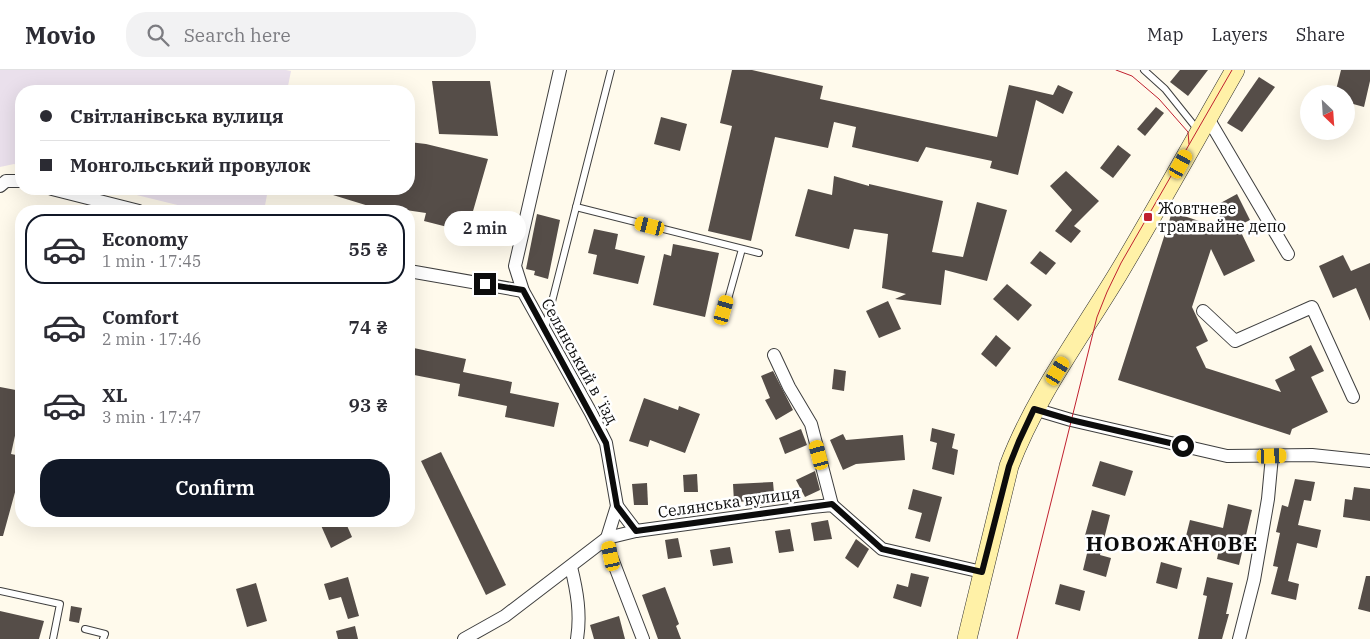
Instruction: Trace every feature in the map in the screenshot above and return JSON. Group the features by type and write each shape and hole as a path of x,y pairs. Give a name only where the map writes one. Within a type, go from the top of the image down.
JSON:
{"street":[{"name":"Селянський вʼїзд","path":"560,70 515,266 523,290 606,443 617,506 607,538"},
{"path":"967,639 1009,466 1034,409 1134,246 1235,70"},
{"path":"1204,126 1288,254"},
{"path":"0,186 6,181 15,181"},
{"path":"76,195 115,205"},
{"path":"415,272 523,290"},
{"path":"1203,312 1235,341 1312,307 1353,396"},
{"path":"774,355 789,387 811,424 832,504 882,549 982,572"},
{"path":"1034,409 1071,420 1227,456 1312,455 1370,461"},
{"path":"1239,639 1254,580 1268,499 1272,456"},
{"name":"Селянська вулиця","path":"464,639 505,616 607,538 636,531 832,504"},
{"name":"Селянський вʼїзд","path":"617,506 636,531"},
{"path":"607,538 611,556 643,639"},
{"path":"571,567 579,610 577,639"}],"lane":[{"path":"545,330 611,70"},
{"path":"1144,70 1165,90 1196,126 1204,126"},
{"path":"576,207 759,253"},
{"path":"724,310 742,249"},
{"path":"0,591 60,604 53,639"},
{"path":"85,629 105,634 104,639"}],"shaded area":[{"path":"0,70 291,71 288,85 15,85 15,164 0,167"},
{"path":"137,195 267,195 265,205 177,205"}],"building":[{"path":"732,70 752,70 823,86 820,99 997,137 1009,85 1053,95 1058,85 1073,92 1063,114 1036,100 1018,175 990,168 992,161 926,147 918,162 852,147 856,127 834,122 828,148 775,137 751,241 708,231 732,126 720,123"},
{"path":"1180,70 1208,70 1188,96 1170,82"},
{"path":"1341,70 1370,70 1370,81 1364,107 1355,104 1355,85 1337,85"},
{"path":"1259,77 1275,87 1242,132 1227,123"},
{"path":"432,81 490,81 498,136 439,134"},
{"path":"1156,107 1164,113 1145,136 1137,129"},
{"path":"661,117 687,124 680,151 654,144"},
{"path":"415,143 488,159 467,232 424,221 426,213 415,211 415,205 366,205 333,195 415,195"},
{"path":"1118,145 1131,155 1113,178 1100,168"},
{"path":"1066,171 1099,201 1074,226 1081,231 1071,243 1055,231 1072,210 1050,186"},
{"path":"834,176 869,186 869,184 943,201 932,252 963,257 977,202 1007,210 987,281 945,270 941,305 895,299 906,294 882,288 888,234 854,229 849,249 795,236 808,189 832,195"},
{"path":"1237,194 1250,220 1238,226 1255,261 1224,276 1211,249 1192,307 1208,341 1196,347 1206,368 1281,392 1275,380 1295,370 1289,357 1311,345 1324,371 1311,377 1328,412 1292,429 1290,435 1118,380 1172,212 1226,230 1215,206"},
{"path":"537,214 560,220 548,279 534,275 535,271 526,269"},
{"path":"594,229 618,234 615,249 645,256 638,284 593,274 597,255 588,253"},
{"path":"673,244 719,253 705,317 653,305 664,254 671,256"},
{"path":"1040,251 1056,263 1046,275 1030,263"},
{"path":"1343,255 1351,271 1370,263 1370,321 1356,288 1333,298 1319,266"},
{"path":"1007,284 1032,305 1018,321 993,299"},
{"path":"888,301 901,329 879,338 866,311"},
{"path":"996,335 1011,348 996,367 981,354"},
{"path":"415,348 466,359 463,372 512,382 510,393 559,403 554,427 505,417 507,406 458,396 460,384 415,375"},
{"path":"834,369 846,371 844,391 832,389"},
{"path":"773,371 793,410 776,420 765,400 770,398 761,376"},
{"path":"0,387 15,390 15,436 11,454 15,455 15,492 3,536 0,536"},
{"path":"644,398 678,410 679,406 700,414 685,453 650,440 648,447 629,441"},
{"path":"932,428 955,434 952,448 958,450 954,475 932,469 937,443 930,441"},
{"path":"801,429 807,445 785,454 779,438"},
{"path":"843,434 846,440 903,435 905,460 856,464 843,470 830,440"},
{"path":"441,452 506,585 486,595 421,461"},
{"path":"1100,461 1133,471 1125,496 1092,486"},
{"path":"815,471 820,490 805,497 796,480"},
{"path":"697,474 698,492 684,492 683,475"},
{"path":"1295,479 1315,482 1311,501 1304,500 1298,525 1321,530 1317,548 1297,543 1288,581 1299,584 1296,600 1271,594 1278,567 1273,566 1280,533 1276,532 1282,505 1288,507"},
{"path":"773,482 775,504 756,506 756,501 734,502 733,484"},
{"path":"647,483 648,505 634,505 632,484"},
{"path":"1354,487 1370,489 1370,521 1343,517 1345,499 1352,500"},
{"path":"913,489 942,497 930,542 915,538 922,513 908,509"},
{"path":"1228,504 1252,510 1239,565 1217,559 1219,549 1185,540 1190,520 1223,528"},
{"path":"1092,510 1110,515 1100,555 1111,558 1106,577 1083,570 1090,541 1084,539"},
{"path":"828,520 832,539 814,541 811,523"},
{"path":"322,527 348,527 352,537 331,548"},
{"path":"790,529 794,551 779,553 775,531"},
{"path":"678,538 682,557 668,559 665,540"},
{"path":"856,539 869,549 858,568 845,558"},
{"path":"730,547 733,563 713,566 710,550"},
{"path":"1161,562 1182,568 1177,589 1156,583"},
{"path":"911,573 929,577 921,607 893,598 897,584 908,587"},
{"path":"1366,576 1370,576 1370,612 1358,609"},
{"path":"348,577 359,616 348,619 341,597 329,600 324,584"},
{"path":"1207,577 1233,583 1226,614 1229,614 1222,639 1198,639 1207,596 1203,595"},
{"path":"256,583 267,621 247,627 236,589"},
{"path":"1060,584 1085,591 1080,611 1055,604"},
{"path":"665,587 679,624 676,626 681,639 658,639 642,595"},
{"path":"71,606 82,608 79,623 69,621"},
{"path":"0,611 44,621 39,639 0,639"},
{"path":"619,616 625,639 594,639 590,625"},
{"path":"355,626 358,639 338,639 336,631"}],"tram line":[{"path":"1116,70 1132,76 1159,99 1188,132 1189,144"},
{"path":"1017,639 1097,317 1121,263 1232,70"}],"place":[{"name":"Жовтневе трамвайне депо","path":"1148,217"}],"district":[{"name":"НОВОЖАНОВЕ","path":"1172,544"}],"route":[{"path":"485,284 523,290 606,443 617,506 636,531 832,504 882,549 982,572 1009,466 1034,409 1071,420 1183,446"}]}
